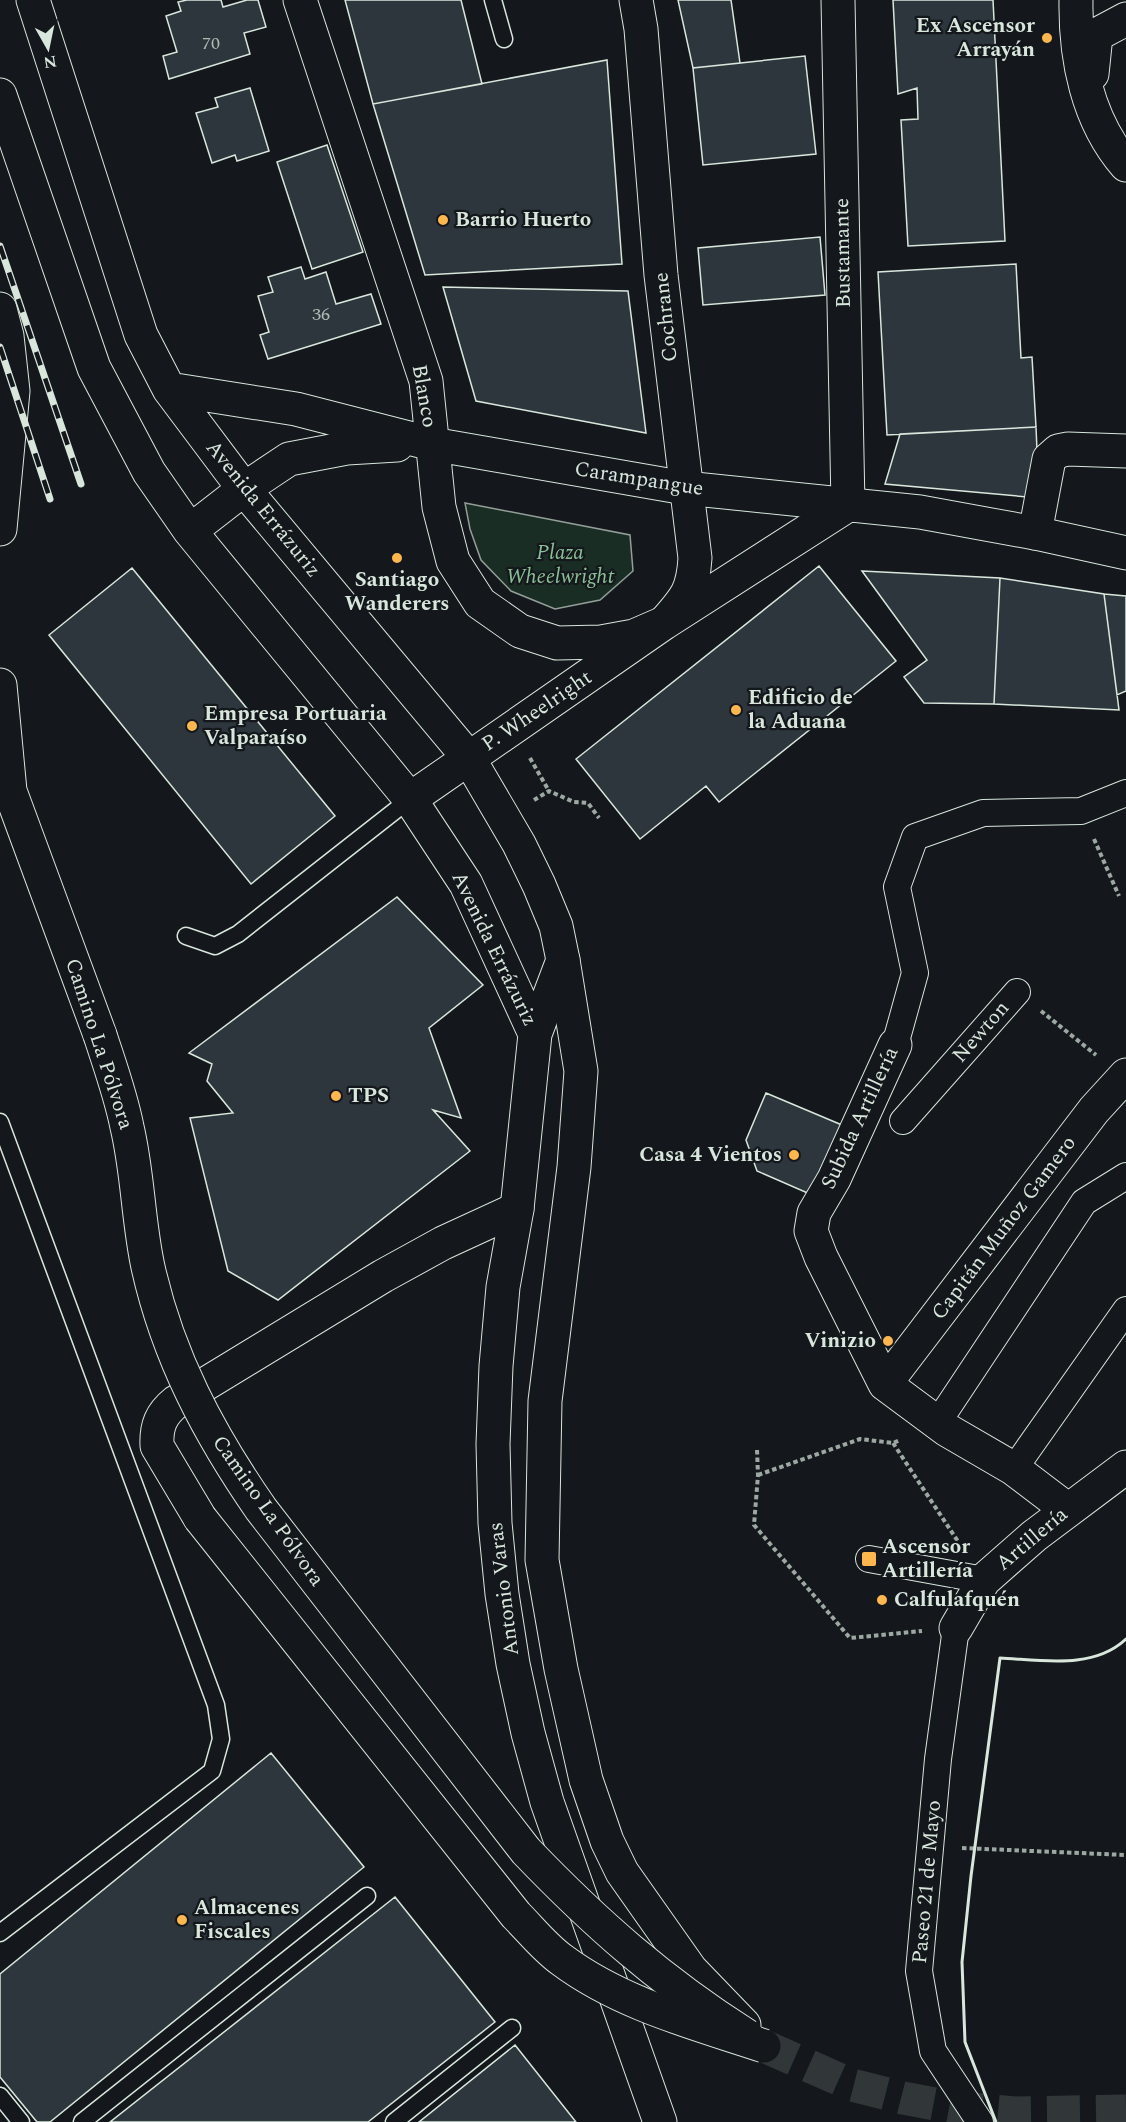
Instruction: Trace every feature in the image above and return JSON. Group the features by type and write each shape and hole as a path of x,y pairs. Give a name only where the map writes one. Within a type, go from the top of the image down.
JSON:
{"main road":[{"name":"Avenida Errázuriz","path":"33,0 141,335 169,389 244,489 468,757 506,820 539,885 556,926 563,960 535,1034"},
{"name":"Blanco","path":"300,0 426,381 438,507 453,561 480,603 520,631 557,644 601,642 634,636 664,624"},
{"name":"Cochrane","path":"636,0 641,29 661,275 693,541 694,576 687,597 664,624"},
{"name":"Bustamante","path":"838,0 848,505"},
{"path":"1076,0 1083,80 1102,131 1126,165"},
{"path":"1089,96 1096,35 1126,19"},
{"name":"Avenida Errázuriz","path":"0,95 94,368 149,472 190,531 410,799 466,884 535,1034"},
{"path":"0,309 7,336 13,391 0,530"},
{"name":"Carampangue","path":"169,389 296,409 432,444 685,488 920,512 1035,533 1126,553"},
{"name":"Carampangue","path":"190,531 244,489 289,459 347,448 432,444"},
{"path":"1035,533 1049,459 1058,451 1068,449 1126,451"},
{"path":"664,624 848,505"},
{"name":"P. Wheelright","path":"410,799 664,624"},
{"name":"Camino La Pólvora","path":"0,685 5,781 117,1085 128,1128 148,1268 160,1313 176,1358 200,1411 228,1461 261,1509 526,1851 574,1901 626,1948 716,2016 764,2046"},
{"path":"563,960 581,1071 574,1167 545,1401 542,1560 561,1669 586,1780 607,1841 622,1872 692,1970 764,2046"},
{"name":"Antonio Varas","path":"535,1034 517,1209 503,1287 496,1366 493,1444 495,1523 513,1664 528,1733 548,1802 660,2122"},
{"name":"Subida Artillería","path":"895,1045 834,1179 814,1213 811,1232 821,1257 885,1384 938,1422 1014,1468 1068,1510"},
{"name":"Capitán Muñoz Gamero","path":"885,1384 1094,1110 1125,1076"},
{"path":"517,1209 443,1243 383,1276 176,1402 165,1410 159,1422 156,1434 157,1446 200,1518 516,1915 560,1959 594,1982 635,2002 764,2046"},
{"name":"Artillería","path":"956,1628 984,1580 1034,1536 1126,1467"}],"street":[{"name":"Subida Artillería","path":"895,1045 915,973 897,887 915,837 983,813 1082,811 1126,793"},
{"name":"Newton","path":"903,1121 1017,992"},
{"path":"938,1422 1084,1202 1126,1176"},
{"path":"1014,1468 1126,1310"},
{"path":"868,1559 984,1580"},
{"name":"Paseo 21 de Mayo","path":"956,1628 938,1759 919,1971 933,2051 980,2122"}],"lane":[{"path":"493,0 504,39"},
{"path":"0,745 5,781"},
{"path":"186,936 215,946 238,934 410,799"},
{"path":"0,1122 216,1705 221,1739 212,1771 0,1933"},
{"path":"82,2122 367,1896"},
{"path":"394,2122 512,2028"},
{"path":"0,2096 21,2122"}],"path":[{"path":"530,758 549,791 574,801 588,803 599,818"},
{"path":"530,802 549,791"},
{"path":"1082,811 1119,896"},
{"name":"Newton","path":"1017,992 1125,1076"},
{"path":"758,1475 860,1439"},
{"path":"893,1443 984,1580"},
{"path":"757,1450 758,1475 754,1526 850,1638 956,1628"},
{"path":"930,1847 1126,1855"}],"green space":[{"name":"Plaza Wheelwright","path":"465,503 630,535 633,571 600,600 555,609 511,591 481,560 470,529"}],"building":[{"path":"221,0 223,7 247,0 258,0 266,27 244,33 250,54 169,79 163,56 177,52 166,16 181,11 178,2"},
{"path":"345,0 461,0 482,84 373,104"},
{"path":"678,0 731,0 740,63 693,68"},
{"path":"893,0 993,0 1005,241 908,246 901,120 918,119 917,88 898,94"},
{"path":"805,56 816,154 703,165 693,68"},
{"path":"607,60 622,264 425,275 373,104"},
{"path":"250,88 269,151 237,161 235,155 212,163 196,113 218,107 215,98"},
{"path":"327,145 363,252 312,269 277,162"},
{"path":"820,237 825,295 703,305 698,248"},
{"path":"1016,264 1021,358 1032,357 1036,427 887,435 878,272"},
{"path":"301,267 305,279 326,272 336,304 371,294 381,324 268,359 260,335 269,332 258,296 273,292 268,277"},
{"path":"443,287 628,291 646,433 476,401"},
{"path":"1036,427 1039,498 885,484 900,434"},
{"name":"Edificio de la Aduana","path":"819,566 896,661 719,802 706,786 640,839 576,759"},
{"name":"Empresa Portuaria Valparaíso","path":"132,568 335,816 251,884 49,635"},
{"path":"862,571 1000,578 994,704 924,703 904,677 927,660"},
{"path":"1000,578 1104,594 1119,710 994,704"},
{"path":"1104,594 1126,596 1126,691 1117,695"},
{"name":"TPS","path":"397,897 483,985 429,1028 461,1118 433,1110 470,1151 278,1300 228,1271 190,1118 233,1113 207,1081 212,1064 189,1053"},
{"name":"Casa 4 Vientos","path":"766,1093 849,1128 819,1198 757,1171 746,1140"},
{"name":"Almacenes Fiscales","path":"271,1753 364,1867 50,2122 37,2122 0,2077 0,1974"},
{"name":"Almacenes Fiscales","path":"395,1897 495,2022 368,2122 110,2122"},
{"path":"515,2045 576,2122 419,2122"}],"tunnel":[{"path":"764,2046 852,2085 951,2107 1015,2113 1126,2111"}],"railway":[{"path":"0,246 81,484"},
{"path":"0,347 50,499"}],"wall":[{"path":"996,2122 965,2042 962,1962 1000,1658 1050,1661 1083,1659 1113,1649 1126,1639"}],"place":[{"name":"Ex Ascensor Arrayán","path":"1047,38"},
{"name":"Barrio Huerto","path":"443,220"},
{"name":"Santiago Wanderers","path":"397,558"},
{"name":"Edificio de la Aduana","path":"736,710"},
{"name":"Empresa Portuaria Valparaíso","path":"192,726"},
{"name":"TPS","path":"336,1096"},
{"name":"Casa 4 Vientos","path":"794,1155"},
{"name":"Vinizio","path":"888,1341"},
{"name":"Ascensor Artillería","path":"869,1559"},
{"name":"Calfulafquén","path":"882,1600"},
{"name":"Almacenes Fiscales","path":"182,1920"}]}
